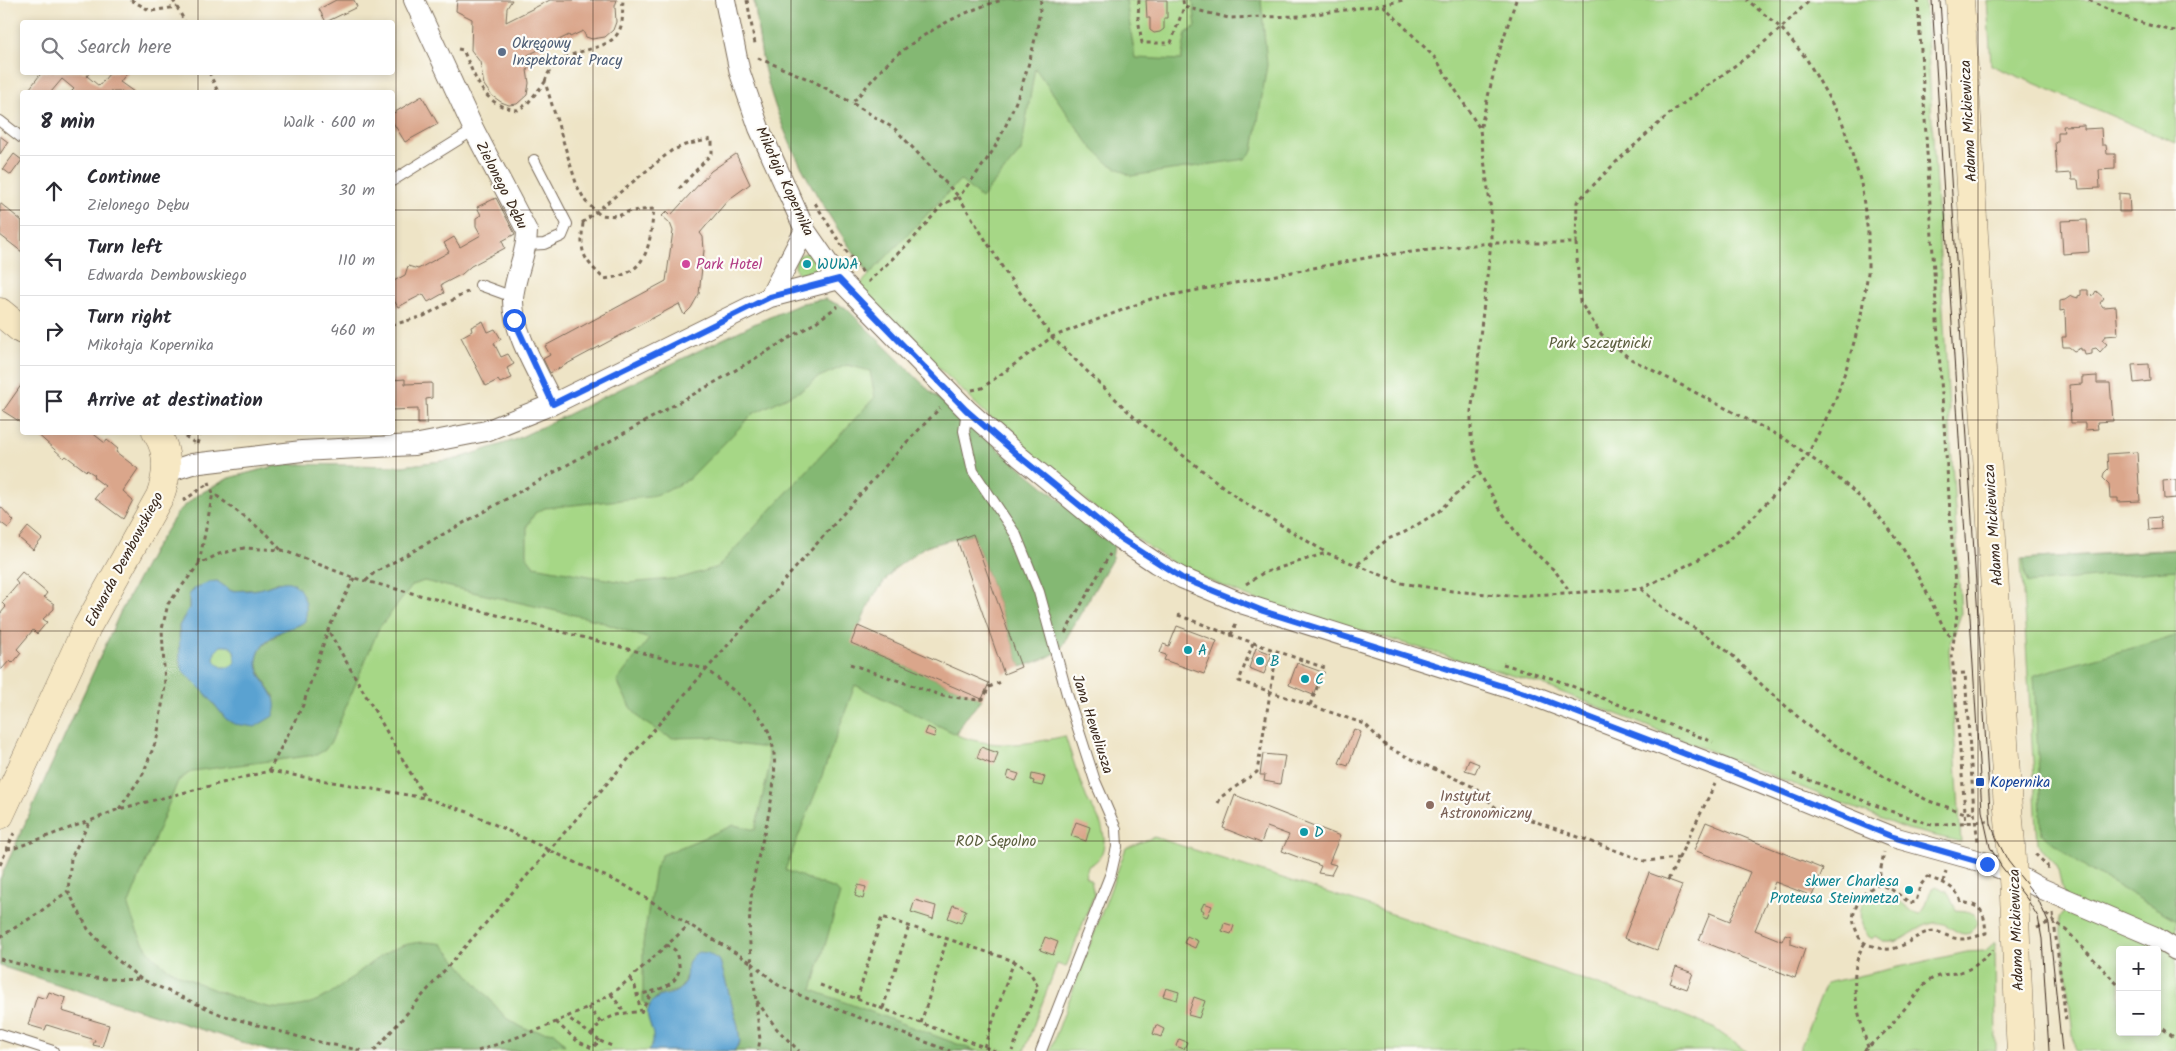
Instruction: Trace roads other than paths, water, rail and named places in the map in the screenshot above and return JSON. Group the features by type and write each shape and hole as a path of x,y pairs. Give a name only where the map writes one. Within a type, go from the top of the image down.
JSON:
{"main road":[{"name":"Adama Mickiewicza","path":"1960,0 2008,809 2014,874 2015,941 2021,1051"},
{"path":"0,312 20,328"},
{"path":"158,435 166,450 167,472"},
{"name":"Edwarda Dembowskiego","path":"0,815 87,627 156,504 167,472"}],"street":[{"name":"Zielonego Dębu","path":"414,0 474,130 527,231 527,245 513,297 515,324 553,404"},
{"name":"Mikołaja Kopernika","path":"725,0 740,73 759,128 805,230 839,279 862,288 960,389 966,410 1020,457 1120,538 1182,578 1244,604 1531,695 1723,768 1888,835 1983,862 2153,936 2176,950"},
{"path":"770,297 805,230"},
{"name":"Edwarda Dembowskiego","path":"167,472 192,464 302,451 439,441 502,426 553,404 770,297 839,279"}],"lane":[{"path":"0,121 20,136"},
{"path":"395,179 474,130"},
{"path":"527,245 544,244 562,236 567,224 534,160"},
{"path":"480,285 513,297"},
{"name":"Jana Heweliusza","path":"966,410 964,431 973,471 1016,536 1039,592 1053,649 1095,781 1116,829 1117,847 1111,872 1041,1051"},
{"path":"0,1034 53,1051"}],"water":[{"path":"217,581 231,591 259,589 287,582 296,585 305,601 305,621 300,625 274,635 259,652 258,669 272,694 275,708 273,716 255,727 234,724 226,719 206,694 182,670 179,626 189,608 189,595 194,589 209,582","holes":["221,646 230,646 234,651 235,662 230,667 222,667 214,660 215,652"]},
{"path":"698,952 708,953 720,961 738,1026 740,1042 734,1051 648,1051 653,1039 648,1017 649,1007 656,999 681,988 684,984 688,965 693,956"}],"tram line":[{"path":"1932,0 1982,811 1990,847 2001,866 2027,899 2038,917 2042,939 2049,1051"},
{"path":"1940,0 1991,824 2008,861 2038,899 2049,924 2062,1051"}],"place":[{"name":"Okręgowy Inspektorat Pracy","path":"502,52"},
{"name":"Park Hotel","path":"686,264"},
{"name":"WUWA","path":"807,264"},
{"name":"A","path":"1188,650"},
{"name":"B","path":"1260,661"},
{"name":"C","path":"1305,679"},
{"name":"Kopernika","path":"1980,782"},
{"name":"Instytut Astronomiczny","path":"1430,805"},
{"name":"D","path":"1304,832"},
{"name":"skwer Charlesa Proteusa Steinmetza","path":"1909,890"}],"park label":[{"name":"Park Szczytnicki","path":"1600,343"},
{"name":"ROD Sępolno","path":"996,841"}]}
